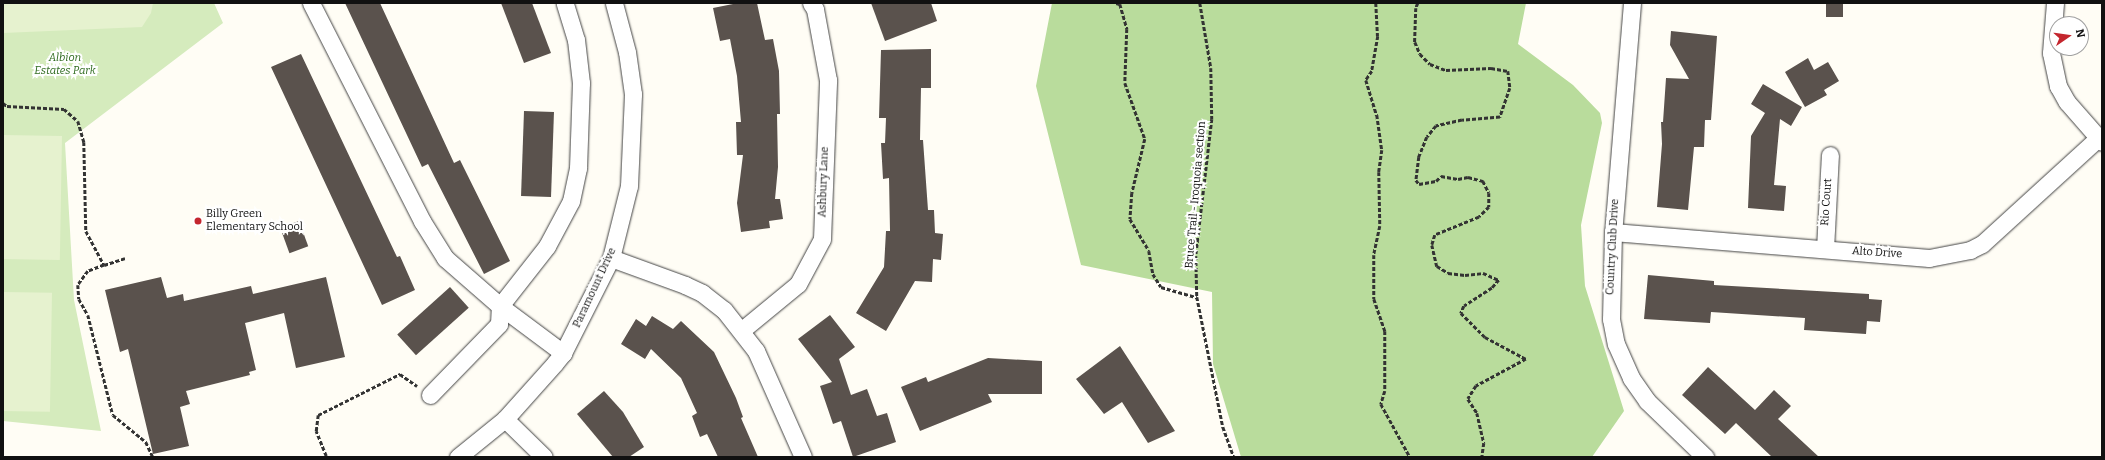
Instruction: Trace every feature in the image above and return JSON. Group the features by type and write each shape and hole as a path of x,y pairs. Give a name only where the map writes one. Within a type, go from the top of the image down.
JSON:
{"street":[{"path":"311,3 433,242 462,275 500,306 563,353"},
{"path":"430,395 499,324 500,306 547,246 567,213 578,168 581,83 576,40 565,3"},
{"name":"Paramount Drive","path":"458,457 505,419 563,353 611,258 629,186 633,94 627,52 614,3"},
{"name":"Ashbury Lane","path":"742,330 798,284 822,239 828,80 815,9 812,3"},
{"name":"Country Club Drive","path":"1632,3 1613,232 1610,306 1616,344 1631,378 1647,401 1705,457"},
{"path":"2055,3 2051,53 2058,86 2067,102 2100,140"},
{"name":"Alto Drive","path":"1613,232 1929,258 1970,250 1982,244 2100,140"},
{"name":"Rio Court","path":"1825,249 1830,155"},
{"path":"611,258 664,276 702,293 724,310 742,330 756,351 803,457"},
{"path":"505,419 544,457"}],"path":[{"path":"1116,3 1120,4 1127,29 1125,83 1145,139 1132,193 1130,219 1149,251 1153,274 1161,286 1197,297"},
{"name":"Bruce Trail - Iroquoia section","path":"1200,3 1211,68 1212,119 1196,256 1197,297 1223,428 1234,457"},
{"path":"1376,3 1378,36 1372,72 1366,80 1378,115 1382,150 1379,172 1380,226 1374,255 1374,299 1385,331 1385,391 1381,404 1410,457"},
{"path":"1418,3 1416,8 1415,42 1420,54 1430,64 1446,70 1491,68 1508,71 1510,88 1500,117 1462,120 1436,126 1427,136 1419,157 1416,180 1419,184 1436,181 1441,176 1458,179 1468,177 1483,181 1489,193 1489,207 1479,217 1435,235 1432,245 1437,266 1448,273 1465,276 1483,272 1498,280 1492,288 1464,306 1460,313 1485,337 1526,359 1476,386 1468,399 1477,413 1484,443 1482,457"},
{"path":"3,103 7,106 64,109 78,121 84,142 86,231 104,265"},
{"path":"125,258 88,271 78,285 79,299 88,315 113,415 146,442 154,457"},
{"path":"326,456 316,431 318,415 400,374 430,395"}],"green space":[{"name":"Albion Estates Park","path":"3,3 214,3 223,23 65,143 74,300 101,431 3,421"},
{"path":"3,3 153,3 151,13 142,27 3,33"},
{"path":"1052,3 1526,3 1518,44 1573,85 1600,113 1602,123 1581,225 1585,286 1624,411 1592,457 1241,457 1213,364 1212,292 1081,265 1036,86"},
{"path":"3,135 62,136 60,260 3,259"},
{"path":"3,292 52,293 50,412 3,411"}],"building":[{"path":"345,3 380,3 454,163 460,160 510,261 484,274 428,164 422,167"},
{"path":"501,3 532,3 551,53 524,63"},
{"path":"738,3 757,3 765,40 773,39 779,71 780,114 777,114 778,167 775,199 780,199 783,219 769,221 770,228 741,232 737,203 743,155 737,155 736,122 741,122 737,76 730,39 720,41 713,8"},
{"path":"871,3 931,3 937,21 885,41"},
{"path":"1826,3 1843,3 1843,17 1826,17"},
{"path":"1671,31 1717,36 1711,120 1705,120 1704,147 1694,147 1688,210 1657,207 1662,144 1661,122 1663,122 1666,78 1689,79 1670,45"},
{"path":"931,49 931,88 921,88 920,140 923,140 928,210 934,210 935,233 943,234 941,260 933,259 932,282 915,281 886,331 856,313 884,267 886,231 890,231 889,178 883,179 881,143 885,143 886,118 879,118 881,50"},
{"path":"301,54 397,257 400,256 415,290 382,305 271,67"},
{"path":"1808,58 1814,70 1828,62 1839,81 1824,90 1827,95 1805,107 1785,72"},
{"path":"1763,84 1802,107 1791,126 1780,119 1774,185 1786,186 1784,211 1748,208 1751,136 1765,113 1751,104"},
{"path":"524,111 554,112 551,197 521,196"},
{"path":"299,221 308,246 289,253 280,228"},
{"path":"1648,275 1714,281 1714,285 1869,294 1869,299 1882,300 1880,322 1867,321 1866,334 1804,330 1805,318 1711,312 1710,323 1644,319"},
{"path":"161,277 167,298 183,294 184,301 251,286 253,294 326,277 345,357 296,368 284,313 245,323 256,370 249,372 250,375 186,391 190,404 180,407 189,446 153,454 128,349 120,352 105,290"},
{"path":"450,287 469,308 416,355 397,335"},
{"path":"830,315 855,347 839,359 851,395 867,389 877,416 887,413 896,442 853,457 841,421 833,424 820,386 832,382 798,339"},
{"path":"652,316 673,329 681,321 714,352 736,398 743,417 741,418 758,457 718,457 707,434 700,437 692,416 697,413 681,378 651,349 645,359 621,344 636,319 646,326"},
{"path":"1120,346 1175,431 1148,443 1122,402 1104,414 1076,379"},
{"path":"988,358 1042,361 1042,394 988,394 992,402 920,431 901,387 926,377 928,382"},
{"path":"1708,367 1755,410 1774,390 1791,406 1778,419 1819,457 1772,457 1736,423 1725,434 1682,395"},
{"path":"604,391 623,412 644,447 629,457 613,457 577,414"}],"place":[{"name":"Billy Green Elementary School","path":"198,221"}]}
